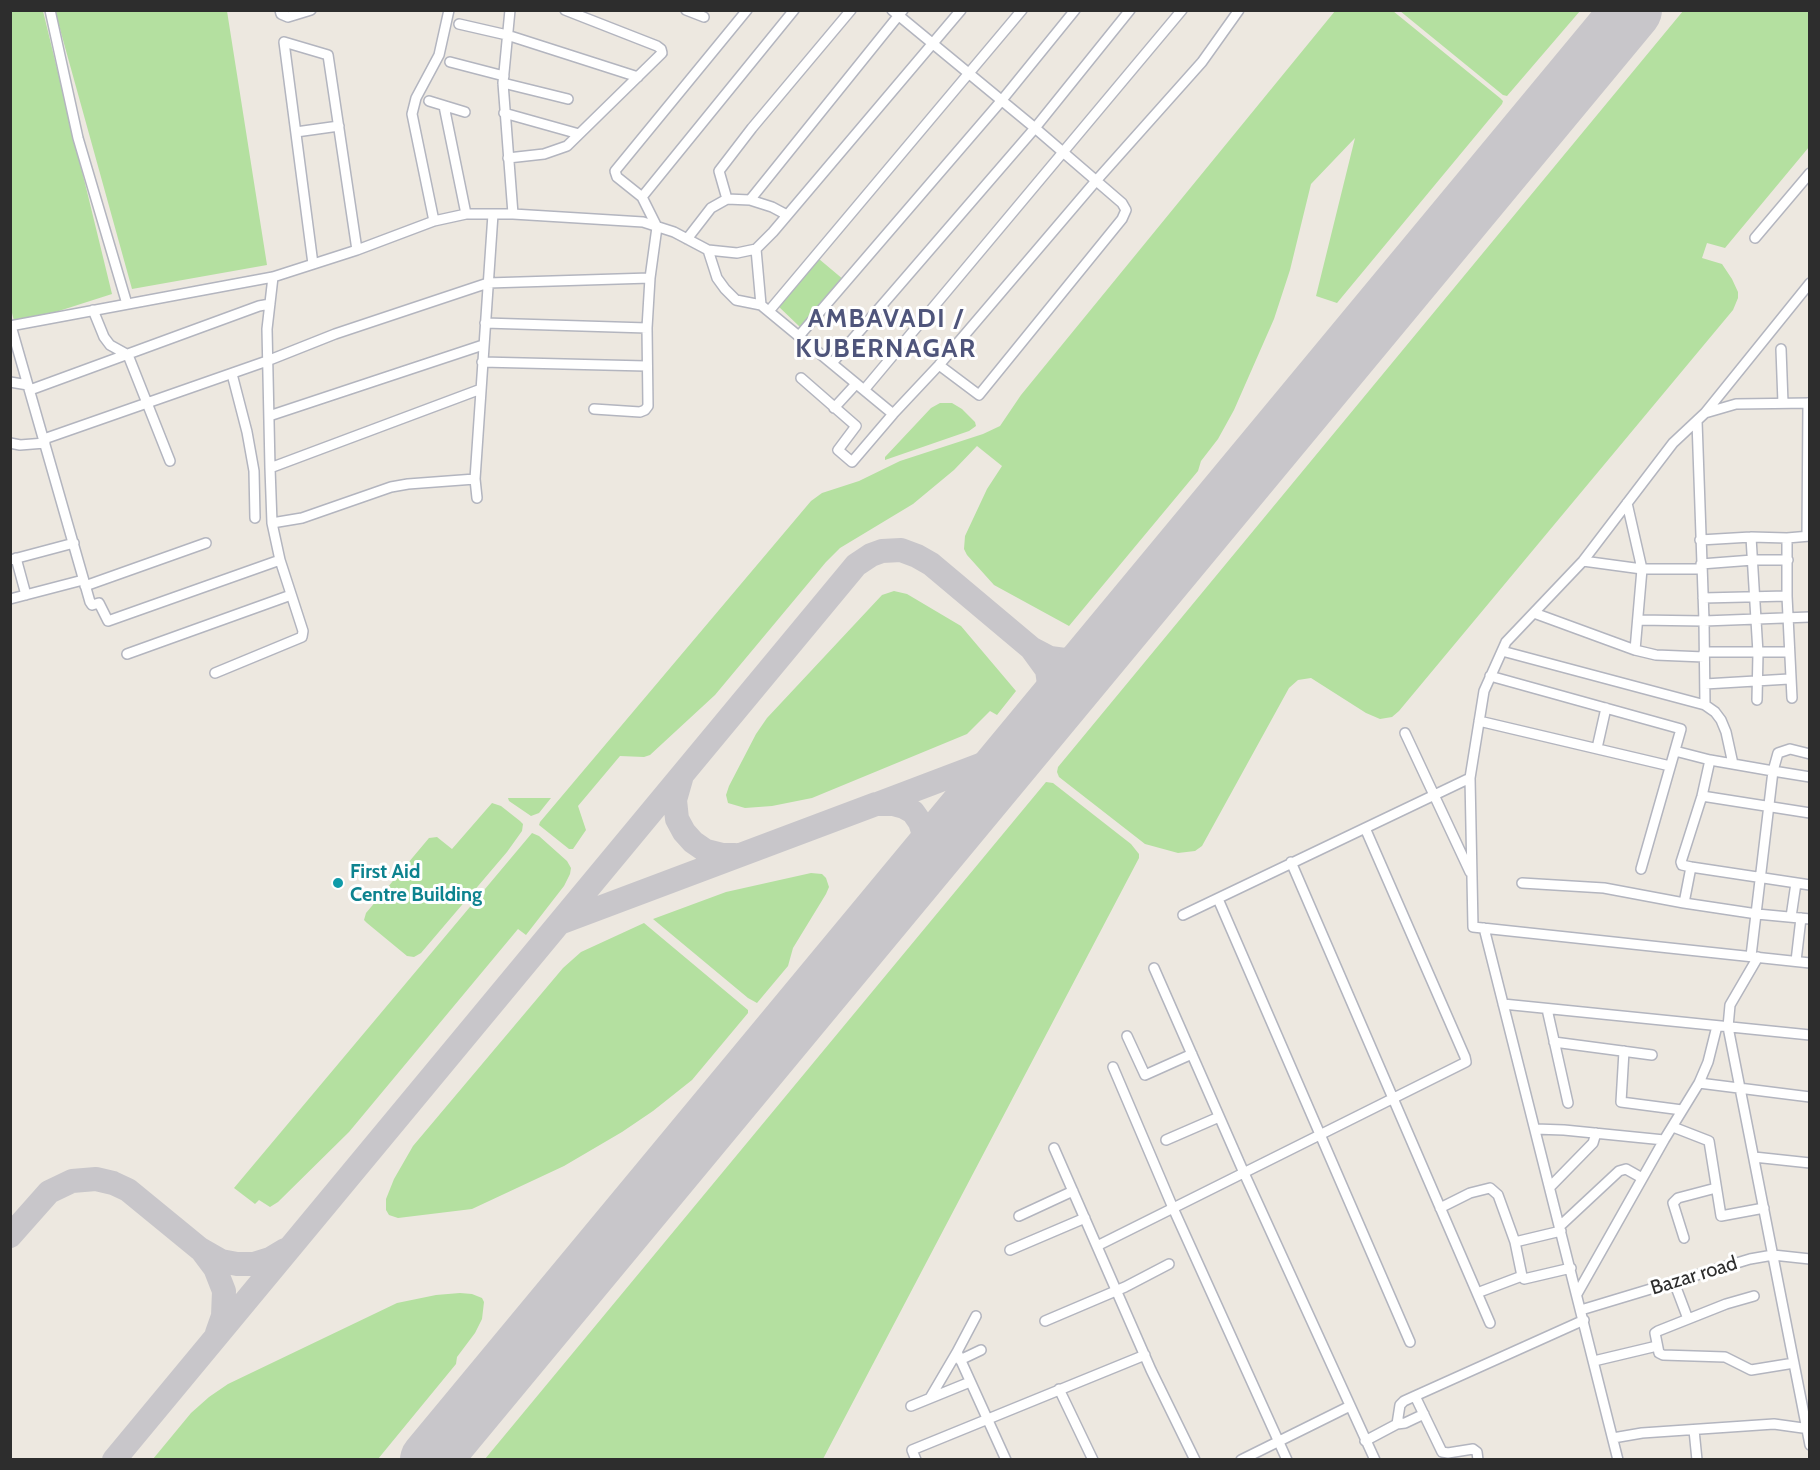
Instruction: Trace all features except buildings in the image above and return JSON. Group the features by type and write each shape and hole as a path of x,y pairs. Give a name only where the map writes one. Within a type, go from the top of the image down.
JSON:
{"street":[{"path":"50,10 78,138 126,304"},
{"path":"280,10 281,14 288,17 311,10"},
{"path":"434,221 412,114 416,98 439,55 449,10"},
{"path":"510,10 504,79 504,113 513,214"},
{"path":"508,158 557,151 567,147 659,57 661,49 565,10"},
{"path":"686,10 704,17"},
{"path":"594,409 645,410 648,406 647,328 650,278 657,227 642,197 617,177 616,168 747,10"},
{"path":"642,197 794,10"},
{"path":"727,199 719,171 851,10"},
{"path":"280,560 108,621 99,603 92,605 84,583 11,326 273,277 357,250 434,221 466,214 513,214 643,222 708,250 737,254 756,249 961,10"},
{"path":"765,308 1022,10"},
{"path":"799,336 1002,100 1075,10"},
{"path":"832,363 1035,128 1130,10"},
{"path":"834,408 860,387 1182,10"},
{"path":"801,378 856,426 838,450 852,462 1202,62 1239,10"},
{"path":"750,200 898,12 1122,203 1126,210 1122,219 979,394 939,365"},
{"path":"459,24 507,35 638,77"},
{"path":"314,264 284,42 328,55 357,250"},
{"path":"450,62 568,99"},
{"path":"429,101 465,112"},
{"path":"444,106 466,214"},
{"path":"504,113 579,134"},
{"path":"296,132 339,126"},
{"path":"1755,238 1809,174"},
{"path":"687,239 711,208 727,199 750,200 787,215"},
{"path":"477,498 475,478 493,214"},
{"path":"756,249 765,308"},
{"path":"708,250 717,278 736,300 765,308 892,414"},
{"path":"215,673 302,637 303,631 280,560 272,523 267,329 273,277"},
{"path":"10,443 20,445 45,441 267,362 334,334 488,283 650,278"},
{"path":"1809,283 1706,413 1673,444 1583,561 1506,642 1484,691 1470,778 1473,927 1809,963"},
{"path":"10,382 29,387 128,355 259,306 270,304"},
{"path":"93,310 104,337 110,345 128,355 170,460"},
{"path":"485,323 647,328"},
{"path":"269,416 483,345"},
{"path":"1782,349 1783,403"},
{"path":"482,362 646,366"},
{"path":"232,374 254,471 255,518"},
{"path":"270,468 481,389"},
{"path":"1700,540 1808,536 1809,403 1737,404 1706,413"},
{"path":"1697,421 1705,705"},
{"path":"272,523 302,518 391,487 475,478"},
{"path":"1627,503 1642,569 1635,650"},
{"path":"1751,537 1758,653 1757,700"},
{"path":"1787,538 1787,596 1792,698"},
{"path":"26,595 13,559 74,543"},
{"path":"10,599 84,583 207,543"},
{"path":"1583,561 1642,569 1753,560 1788,560"},
{"path":"128,654 291,595"},
{"path":"1703,598 1787,596"},
{"path":"1534,612 1635,650 1656,655 1790,652"},
{"path":"1638,620 1704,621 1809,617"},
{"path":"1502,651 1705,705 1721,720 1733,764"},
{"path":"1490,676 1681,729 1641,869"},
{"path":"1705,684 1790,679"},
{"path":"1597,748 1606,708"},
{"path":"1479,721 1670,766"},
{"path":"1405,733 1472,877"},
{"path":"1809,754 1790,749 1778,753 1768,807 1756,914 1754,956 1730,1005 1728,1027 1808,1429 1809,1445"},
{"path":"1675,751 1710,760 1809,777"},
{"path":"1710,760 1682,865 1809,885"},
{"path":"1183,915 1470,778"},
{"path":"1702,796 1809,813"},
{"path":"1097,1246 1466,1062 1365,828"},
{"path":"1292,862 1490,1323"},
{"path":"1684,903 1691,867"},
{"path":"1522,882 1604,888 1756,914 1801,918"},
{"path":"1796,883 1801,918 1796,961"},
{"path":"1218,899 1410,1342"},
{"path":"1484,928 1618,1460"},
{"path":"1154,968 1244,1173 1375,1460"},
{"path":"1503,1004 1809,1035"},
{"path":"1547,1009 1568,1103"},
{"path":"1577,1294 1699,1083 1708,1062 1717,1026"},
{"path":"1126,1036 1146,1075 1192,1054"},
{"path":"1554,1042 1652,1055"},
{"path":"1624,1051 1621,1102 1682,1110"},
{"path":"1113,1067 1173,1208 1287,1460"},
{"path":"1699,1083 1809,1097"},
{"path":"1166,1140 1219,1117"},
{"path":"1673,1127 1709,1141 1721,1216 1764,1208"},
{"path":"1535,1129 1664,1140"},
{"path":"1550,1187 1593,1143 1596,1133"},
{"path":"1054,1148 1145,1355 1195,1460"},
{"path":"1754,1157 1809,1163"},
{"path":"1515,1242 1560,1228 1619,1171 1626,1169 1642,1178"},
{"path":"1440,1208 1470,1193 1490,1188 1498,1196 1515,1242 1522,1276 1526,1279 1571,1268"},
{"path":"1684,1238 1673,1205 1674,1200 1716,1188"},
{"path":"1019,1216 1073,1191"},
{"path":"1010,1250 1085,1218"},
{"name":"Bazar road","path":"1415,1396 1583,1315 1674,1282 1749,1259 1773,1255 1809,1259"},
{"path":"1045,1321 1169,1264"},
{"path":"1477,1293 1522,1276"},
{"path":"1674,1282 1688,1319"},
{"path":"1754,1296 1658,1330 1656,1333 1657,1346 1663,1355 1725,1357 1750,1370 1794,1363"},
{"path":"930,1398 958,1356 976,1316"},
{"path":"1594,1361 1657,1346"},
{"path":"958,1356 981,1350"},
{"path":"916,1460 912,1450 1145,1355"},
{"path":"958,1356 1006,1460"},
{"path":"911,1406 970,1382"},
{"path":"1059,1389 1094,1460"},
{"path":"1397,1424 1400,1405 1415,1396 1442,1452 1448,1454 1473,1449 1476,1450 1478,1460"},
{"path":"1241,1460 1350,1406"},
{"path":"1365,1441 1397,1424 1405,1423 1424,1414"},
{"path":"1613,1438 1642,1433 1774,1424 1808,1429"},
{"path":"1694,1430 1697,1460"}],"green space":[{"path":"10,11 43,11 112,294 15,325 10,305"},
{"path":"55,11 227,11 267,265 132,289"},
{"path":"1335,11 1393,11 1500,98 1503,101 1502,104 1337,303 1316,296 1355,138 1311,184 1290,270 1274,319 1234,410 1218,439 1201,461 1198,471 1069,626 994,585 967,555 964,549 965,536 987,489 1002,466 977,446 954,470 913,504 840,548 715,695 650,755 620,756 578,806 586,830 573,849 569,849 539,825 811,501 822,493 859,481 900,461 983,434 1000,426 1021,395"},
{"path":"1400,11 1580,11 1507,96"},
{"path":"1683,11 1809,11 1809,147 1725,248 1707,243 1702,258 1722,264 1732,279 1738,292 1733,310 1399,711 1392,717 1380,719 1366,713 1311,678 1298,680 1289,688 1202,846 1195,851 1178,853 1145,844 1059,777 1058,767"},
{"path":"819,259 844,280 800,327 778,306"},
{"path":"940,403 952,403 962,409 976,426 969,431 885,460 885,457 931,408"},
{"path":"894,591 907,594 961,626 1016,691 997,715 990,711 967,734 812,798 772,806 745,808 728,803 726,795 729,786 767,718 882,595"},
{"path":"1046,782 1053,783 1131,844 1139,854 1139,858 823,1459 485,1459"},
{"path":"508,798 551,798 539,813 531,816"},
{"path":"492,803 501,806 520,821 523,824 522,831 507,852 421,953 414,957 407,956 364,920 366,913 429,838 437,837 452,849"},
{"path":"532,833 539,836 567,861 571,868 564,886 526,935 518,929 349,1132 278,1202 270,1207 259,1200 255,1204 234,1188"},
{"path":"811,873 822,874 829,887 793,948 788,966 757,1003 653,919 726,892"},
{"path":"644,923 748,1010 748,1013 692,1080 622,1132 564,1166 472,1209 398,1218 389,1215 386,1210 386,1199 394,1179 413,1146 563,968 581,952"},
{"path":"460,1293 482,1298 484,1302 482,1319 475,1333 457,1357 456,1364 378,1459 153,1459 191,1413 228,1384 397,1303"}],"taxiway":[{"path":"114,1460 856,565 882,551 901,550 917,556 931,564 1031,648 1050,658 1065,660 1084,656 1100,647 1122,625"},
{"path":"1031,648 1047,670 1050,691 1047,706 1033,733"},
{"path":"880,803 1020,748"},
{"path":"681,779 675,800 677,819 684,832 706,851 735,855"},
{"path":"562,922 876,804 893,804 904,807 913,812 920,822 927,844 919,872"},
{"path":"10,1236 49,1192 72,1181 96,1179 128,1190 200,1249 221,1261 254,1264 270,1259 285,1250"},
{"path":"203,1252 215,1268 224,1291 223,1316 217,1333"}],"runway":[{"path":"430,1460 1632,10"}],"place":[{"name":"First Aid Centre Building","path":"338,883"}],"district":[{"name":"AMBAVADI / KUBERNAGAR","path":"886,334"}]}
